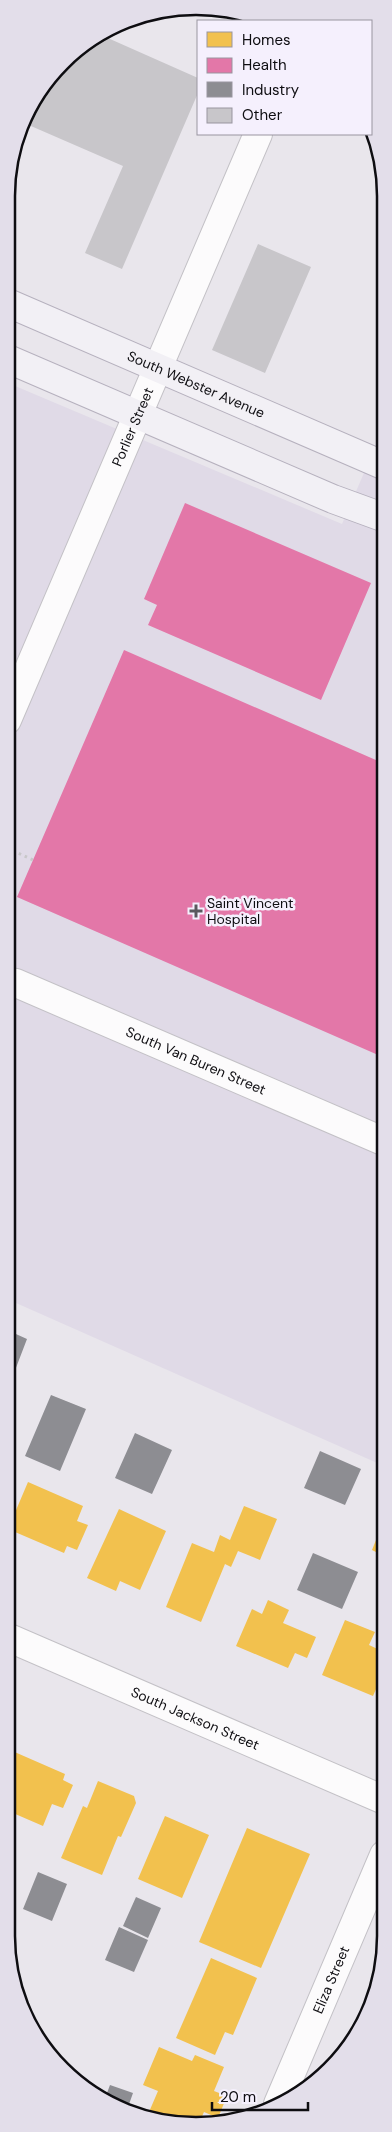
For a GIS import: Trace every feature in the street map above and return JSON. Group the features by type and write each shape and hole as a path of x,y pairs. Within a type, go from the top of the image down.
{"main road":[{"name":"South Webster Avenue","path":"15,305 377,463"},
{"path":"15,362 333,499 377,515"}],"street":[{"name":"Porlier Street","path":"15,701 156,368 258,135"},
{"name":"South Van Buren Street","path":"15,983 377,1139"},
{"name":"South Jackson Street","path":"15,1641 377,1797"},
{"name":"Eliza Street","path":"282,2095 377,1871"}],"path":[{"path":"15,852 33,860"}],"shaded area":[{"name":"Saint Vincent Hospital","path":"15,386 342,524 377,443 377,1463 15,1303"}],"building: Homes":[{"path":"28,1482 83,1506 77,1521 88,1525 77,1550 67,1546 64,1553 15,1532 15,1513"},
{"path":"244,1506 277,1519 260,1560 238,1551 231,1567 225,1564 201,1622 166,1607 192,1543 214,1552 220,1535 230,1540"},
{"path":"119,1509 166,1531 140,1590 120,1581 116,1591 87,1578"},
{"path":"377,1538 377,1552 372,1550"},
{"path":"268,1600 289,1610 283,1623 316,1637 307,1658 295,1653 288,1668 236,1646 252,1609 262,1614"},
{"path":"345,1620 375,1632 369,1645 377,1649 377,1687 373,1696 322,1675"},
{"path":"15,1752 65,1774 63,1780 73,1785 63,1808 52,1804 43,1826 15,1814"},
{"path":"98,1781 134,1796 136,1803 121,1837 118,1836 102,1875 61,1858 83,1806 87,1808"},
{"path":"165,1816 209,1835 182,1898 138,1879"},
{"path":"247,1828 310,1854 261,1968 199,1942"},
{"path":"211,1958 257,1978 233,2035 225,2032 215,2055 176,2038"},
{"path":"159,2047 192,2061 195,2055 224,2067 214,2091 227,2096 219,2115 214,2116 204,2112 202,2117 161,2114 149,2111 158,2091 143,2085"}],"building: Health":[{"path":"185,503 371,583 321,700 148,625 157,605 144,599"},
{"path":"124,650 377,761 377,1054 17,897"}],"building: Industry":[{"path":"15,1334 27,1339 15,1370"},
{"path":"51,1395 86,1409 60,1471 25,1456"},
{"path":"135,1433 172,1450 152,1494 115,1478"},
{"path":"320,1451 361,1469 345,1505 304,1488"},
{"path":"313,1553 358,1572 342,1609 297,1590"},
{"path":"38,1872 67,1884 52,1921 23,1909"},
{"path":"136,1897 161,1908 148,1938 123,1926"},
{"path":"119,1927 148,1940 134,1972 105,1960"},
{"path":"110,2085 133,2093 129,2104 107,2094"}],"building: Other":[{"path":"108,38 197,78 197,95 122,269 85,253 123,166 30,125 39,105 68,68 86,52"},
{"path":"258,244 311,267 265,373 212,350"}],"place":[{"name":"Saint Vincent Hospital","path":"196,911"}]}
